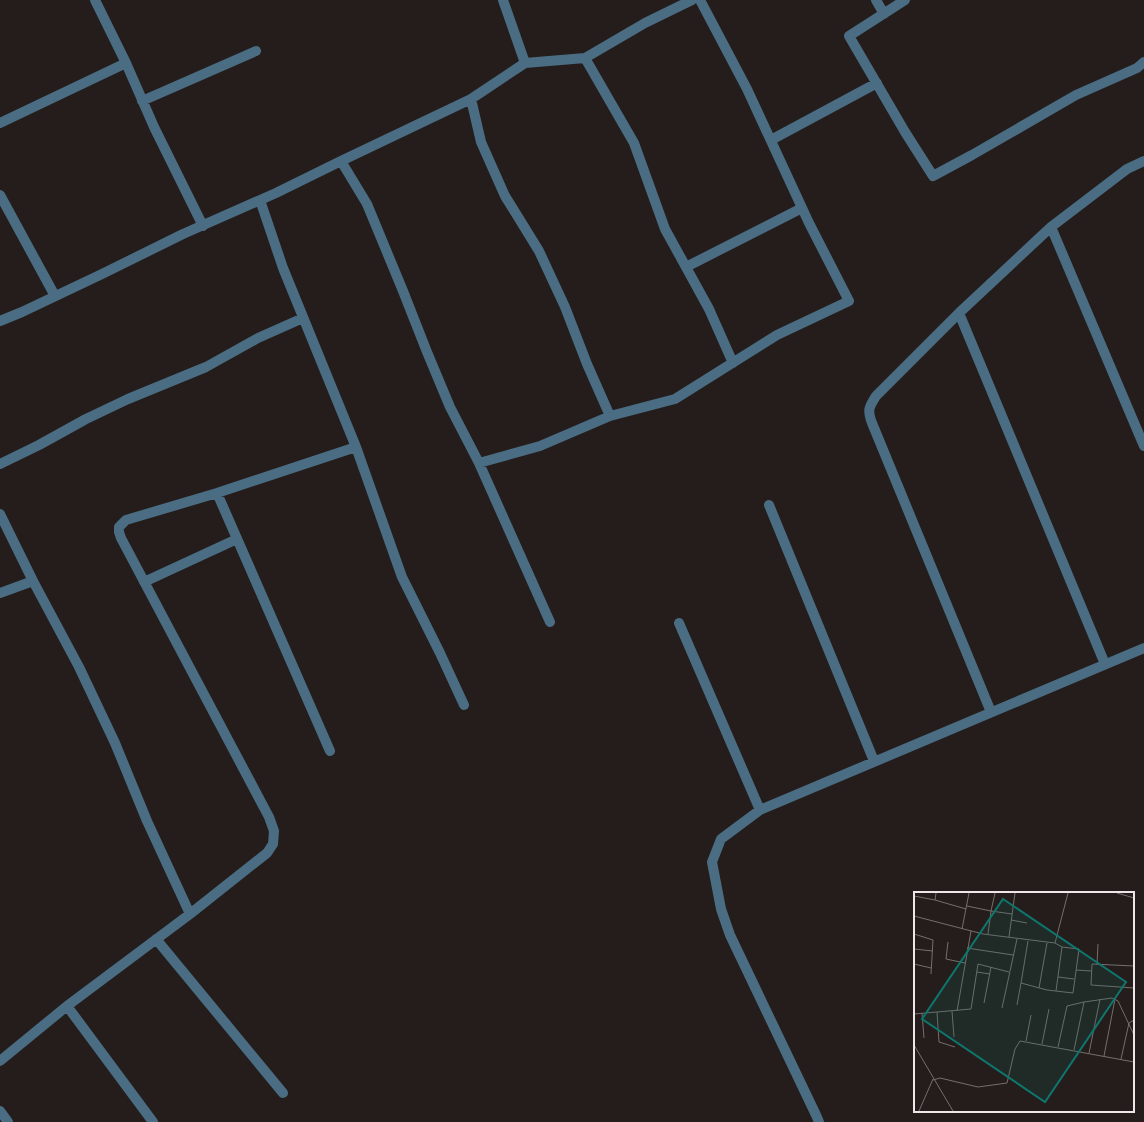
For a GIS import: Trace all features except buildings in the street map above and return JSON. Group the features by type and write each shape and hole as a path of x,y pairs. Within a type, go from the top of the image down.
{"street":[{"path":"95,0 202,226"},
{"path":"503,0 525,63"},
{"path":"0,321 56,296 183,234 276,194 471,99 525,63 585,58 645,23 692,0"},
{"path":"479,464 540,446 610,416 675,399 777,335 849,301 802,208 747,88 700,0"},
{"path":"876,0 884,14"},
{"path":"905,0 849,36 905,132 933,176 1076,95 1137,68 1144,62"},
{"path":"142,101 256,51"},
{"path":"585,58 634,143 665,229 710,309 733,363"},
{"path":"0,123 126,63"},
{"path":"771,140 877,83"},
{"path":"471,99 481,142 505,196 539,251 565,307 587,364 610,416"},
{"path":"341,161 367,204 450,407 479,464 550,622"},
{"path":"991,712 869,414 869,406 876,396 959,313 1050,227 1126,169 1144,161"},
{"path":"0,195 56,296"},
{"path":"260,200 303,318 356,447 402,577 464,705"},
{"path":"686,267 802,208"},
{"path":"1050,227 1144,446"},
{"path":"959,313 1105,664"},
{"path":"0,464 39,445 86,419 128,399 206,367 258,338 303,318"},
{"path":"0,1061 67,1006 190,914 267,852 273,844 274,831 269,817 121,538 119,527 126,520 217,493 356,447"},
{"path":"217,493 330,751"},
{"path":"769,505 874,761"},
{"path":"0,514 33,581 79,667 115,743 147,821 190,914"},
{"path":"144,582 237,539"},
{"path":"0,593 33,581"},
{"path":"679,624 760,810"},
{"path":"819,1122 730,935 721,909 712,862 721,839 760,810 1144,648"},
{"path":"156,939 284,1093"},
{"path":"67,1006 153,1122"},
{"path":"0,1111 8,1122"}]}
